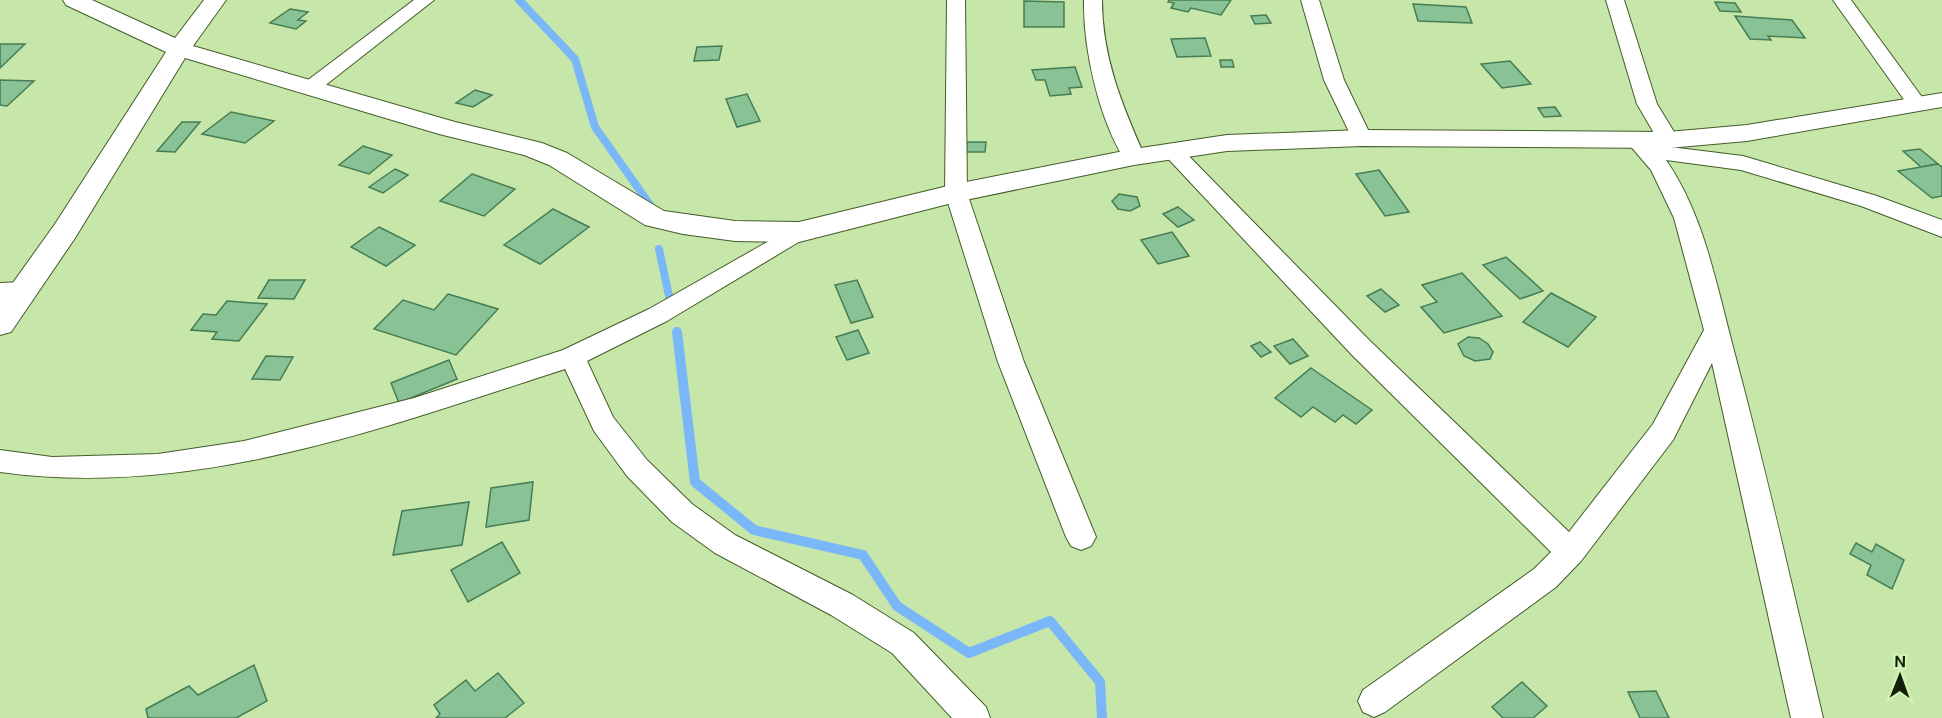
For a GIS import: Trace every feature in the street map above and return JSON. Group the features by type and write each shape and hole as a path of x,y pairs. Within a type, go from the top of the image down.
{"street":[{"path":"74,0 179,49 533,149 558,159 641,210 667,222 735,231 799,232 956,193 1171,150 1227,143 1362,138 1652,144 1759,131 1930,102"},
{"path":"0,324 12,291 215,0"},
{"path":"311,87 425,0"},
{"path":"956,0 956,193 1011,362 1081,537"},
{"path":"1093,0 1091,29 1097,67 1134,157"},
{"path":"1310,0 1334,81 1362,138"},
{"path":"1615,0 1647,104 1652,144 1679,203 1701,265 1808,718"},
{"path":"1842,0 1930,102"},
{"path":"1652,144 1743,163 1869,201 1942,229"},
{"path":"1171,150 1361,348 1571,552"},
{"path":"0,461 52,468 158,465 244,452 414,408 572,357 658,315 799,232"},
{"path":"1374,701 1545,578 1571,552 1663,432 1716,330"},
{"path":"572,357 603,423 637,468 682,513 725,544 842,605 903,643 974,718"}],"building":[{"path":"1169,0 1231,0 1221,15 1191,8 1188,12 1171,8 1174,3 1168,2"},
{"path":"1024,1 1064,2 1064,27 1024,27"},
{"path":"1715,2 1735,3 1741,12 1720,11"},
{"path":"1413,4 1466,7 1472,23 1418,21"},
{"path":"290,9 308,12 298,20 306,21 296,29 270,23"},
{"path":"1266,15 1271,23 1255,24 1251,16"},
{"path":"1735,16 1792,20 1805,38 1768,36 1771,40 1750,39"},
{"path":"1205,38 1211,56 1177,57 1171,39"},
{"path":"0,44 25,44 0,68"},
{"path":"722,46 719,60 694,61 697,47"},
{"path":"1220,60 1232,60 1234,67 1221,67"},
{"path":"1510,61 1531,84 1502,88 1481,64"},
{"path":"1075,67 1082,87 1069,88 1071,94 1050,96 1045,80 1036,80 1032,70"},
{"path":"0,80 34,81 7,106 0,105"},
{"path":"475,90 492,95 473,107 456,103"},
{"path":"747,94 760,121 737,127 726,99"},
{"path":"1555,107 1561,116 1544,117 1538,108"},
{"path":"231,112 274,121 245,143 202,134"},
{"path":"182,122 200,122 175,152 157,151"},
{"path":"967,142 986,142 985,152 966,152"},
{"path":"363,146 392,155 369,174 339,165"},
{"path":"1920,149 1938,164 1921,167 1903,151"},
{"path":"1938,164 1942,167 1942,196 1932,198 1898,171"},
{"path":"395,169 408,175 383,193 369,187"},
{"path":"1379,170 1409,212 1385,216 1356,174"},
{"path":"472,174 515,189 484,216 440,201"},
{"path":"1119,194 1137,197 1140,206 1130,211 1118,209 1112,201"},
{"path":"1178,207 1194,220 1178,227 1163,214"},
{"path":"553,209 589,227 540,264 504,245"},
{"path":"379,227 415,245 386,266 351,247"},
{"path":"1172,232 1189,256 1158,264 1141,240"},
{"path":"1506,257 1543,291 1520,299 1483,265"},
{"path":"1462,273 1502,316 1444,333 1421,307 1437,302 1422,285"},
{"path":"269,280 305,280 294,299 258,298"},
{"path":"857,280 873,317 851,323 835,285"},
{"path":"1381,289 1399,305 1385,312 1367,296"},
{"path":"1551,293 1596,317 1568,347 1523,322"},
{"path":"448,294 498,309 456,355 374,329 403,300 434,310"},
{"path":"227,301 267,304 239,341 212,339 217,332 191,330 203,314 216,315"},
{"path":"858,330 869,353 847,360 836,337"},
{"path":"1468,337 1479,338 1488,344 1493,352 1490,359 1475,361 1464,356 1458,344"},
{"path":"1293,339 1308,356 1290,364 1274,346"},
{"path":"1260,342 1271,352 1261,357 1251,346"},
{"path":"266,356 293,357 280,380 252,379"},
{"path":"449,360 457,379 399,403 391,383"},
{"path":"1311,368 1372,410 1356,424 1343,415 1335,422 1313,407 1301,417 1275,398"},
{"path":"533,482 529,520 486,527 491,488"},
{"path":"469,502 462,545 393,555 402,511"},
{"path":"502,542 520,573 468,602 451,570"},
{"path":"1856,543 1872,552 1876,544 1904,560 1892,589 1867,575 1871,565 1850,554"},
{"path":"254,665 267,701 236,718 148,718 146,709 189,686 198,695"},
{"path":"498,673 524,703 505,718 436,718 440,714 434,705 466,680 475,691"},
{"path":"1522,682 1547,706 1533,718 1503,718 1492,707"},
{"path":"1656,691 1669,718 1640,718 1628,692"}],"waterway":[{"path":"519,0 575,59 595,127 653,209"},
{"path":"659,249 669,296"},
{"path":"677,332 695,482 754,530 863,555 897,606 969,653 1050,621 1100,682 1102,718"}]}
